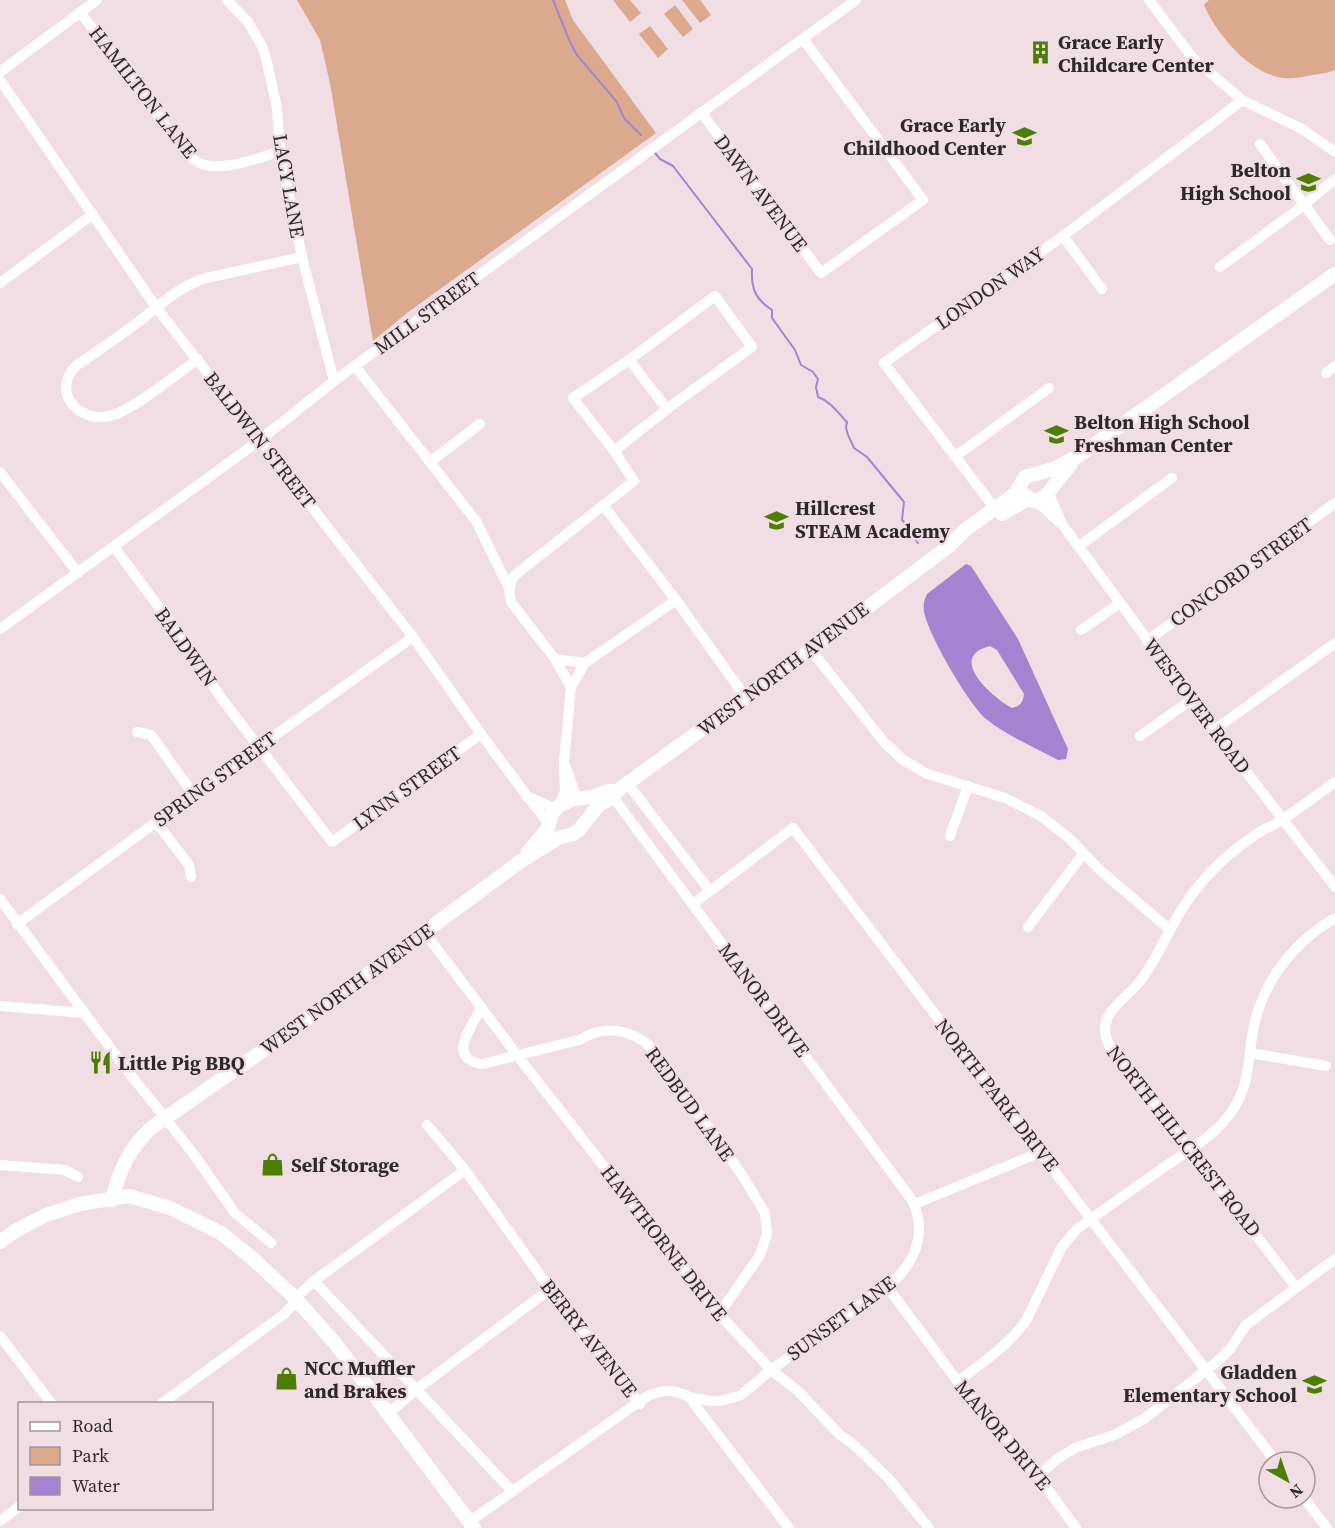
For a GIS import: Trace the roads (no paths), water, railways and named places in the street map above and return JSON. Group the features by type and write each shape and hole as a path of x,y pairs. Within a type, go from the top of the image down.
{"main road":[{"name":"WEST NORTH AVENUE","path":"112,1200 117,1178 133,1148 151,1128 274,1043 521,861 558,838 579,830 598,806 811,650 949,546 965,530 996,510 1014,495 1029,475 1056,468 1078,456 1335,274"},
{"name":"WEST NORTH AVENUE","path":"949,546 971,536 1000,515 1030,500 1044,498 1078,456"},
{"path":"1038,474 1046,478 1048,492"},
{"path":"1021,485 1022,493 1030,500"},
{"name":"WEST NORTH AVENUE","path":"521,861 548,826 557,808 608,791 619,791"},
{"path":"579,799 588,805 591,814"},
{"path":"548,826 553,836 558,838"},
{"path":"0,1242 15,1231 46,1215 80,1204 129,1196 170,1208 207,1225 242,1249 296,1300 335,1343 471,1525"}],"street":[{"path":"0,72 97,0"},
{"name":"LACY LANE","path":"227,0 248,22 262,46 277,108 280,151 302,257 334,381"},
{"name":"MILL STREET","path":"0,629 260,440 334,381 856,0"},
{"path":"1149,0 1192,57 1242,99 1302,129 1335,152"},
{"name":"HAMILTON LANE","path":"80,12 181,146 196,162 221,166 280,151"},
{"name":"DAWN AVENUE","path":"701,112 821,273 923,200 803,39"},
{"name":"BALDWIN STREET","path":"0,80 156,307 413,637 548,826"},
{"name":"LONDON WAY","path":"996,510 884,363 1063,236 1242,99"},
{"path":"1260,144 1330,240"},
{"path":"1220,267 1304,205 1335,179"},
{"path":"0,283 93,214"},
{"path":"1063,236 1102,289"},
{"path":"198,359 115,415 89,417 69,398 65,386 71,370 175,291 202,279 302,257"},
{"path":"509,588 515,575 634,481 573,398 630,360 715,296 752,347 614,451"},
{"path":"630,360 667,409"},
{"path":"355,366 476,521 509,588 511,602 555,659 571,687"},
{"path":"956,456 1049,388"},
{"path":"430,462 480,424"},
{"path":"0,472 78,573"},
{"path":"1078,546 1172,478"},
{"name":"WESTOVER ROAD","path":"1048,492 1062,524"},
{"name":"WESTOVER ROAD","path":"1030,500 1043,507 1062,524 1147,641 1335,887"},
{"name":"CONCORD STREET","path":"1147,641 1335,503"},
{"path":"603,505 676,600 746,698"},
{"name":"BALDWIN","path":"114,547 222,699 332,842"},
{"path":"557,808 565,791 564,762 571,687 585,663 676,600"},
{"path":"1081,630 1120,603"},
{"name":"SPRING STREET","path":"17,924 413,637"},
{"path":"1214,730 1335,643"},
{"path":"811,650 884,742 902,759 925,773 1005,798 1032,811 1054,826 1169,929 1184,904 1213,870 1244,843 1283,820 1335,782"},
{"path":"555,659 585,663"},
{"path":"1140,736 1191,699"},
{"path":"137,732 151,735 194,795"},
{"name":"LYNN STREET","path":"332,842 481,734"},
{"path":"564,762 579,799"},
{"path":"950,836 968,786"},
{"path":"619,791 710,891"},
{"name":"MANOR DRIVE","path":"619,791 693,904 915,1204"},
{"name":"BALDWIN STREET","path":"527,796 557,808"},
{"path":"156,822 189,865 191,877"},
{"name":"NORTH PARK DRIVE","path":"693,904 793,828 1267,1450"},
{"path":"1028,927 1083,854"},
{"path":"0,900 235,1213 271,1243"},
{"path":"958,1382 1008,1342 1020,1329 1061,1248 1077,1229 1214,1132 1234,1108 1246,1079 1256,1017 1268,986 1298,945 1335,918"},
{"name":"NORTH HILLCREST ROAD","path":"1169,929 1152,963 1139,982 1107,1017 1104,1032 1110,1047 1296,1287"},
{"name":"HAWTHORNE DRIVE","path":"425,933 719,1314 771,1370 798,1391 840,1435 870,1459 906,1497 929,1528"},
{"path":"0,1006 84,1012"},
{"name":"REDBUD LANE","path":"481,1008 462,1046 464,1057 471,1062 482,1064 579,1040 606,1030 627,1032 652,1048 742,1175 765,1213 767,1234 760,1255 719,1314"},
{"path":"1250,1053 1326,1066"},
{"name":"BERRY AVENUE","path":"427,1125 465,1170 550,1289 640,1404 654,1393 663,1390 680,1392 689,1397"},
{"path":"915,1204 1041,1152"},
{"path":"0,1165 64,1170 78,1177"},
{"path":"164,1402 283,1315 314,1281 465,1170"},
{"name":"SUNSET LANE","path":"689,1397 710,1401 732,1399 750,1389 771,1370 904,1270 916,1251 920,1231 915,1204"},
{"path":"1038,1476 1064,1454 1129,1428 1144,1419 1230,1349 1246,1325 1335,1259"},
{"path":"314,1281 512,1491"},
{"name":"MANOR DRIVE","path":"886,1285 958,1382 1038,1476 1076,1528"},
{"path":"389,1413 417,1389 550,1289"},
{"path":"0,1336 50,1402"},
{"path":"689,1397 789,1528"},
{"path":"471,1525 512,1491 640,1404"},
{"path":"0,1521 18,1508"},
{"path":"1313,1510 1327,1528"}],"water":[{"path":"966,564 971,566 1018,639 1068,749 1066,759 1058,760 1021,741 994,725 978,711 933,637 924,612 927,594","holes":["990,646 997,650 1024,694 1021,704 1012,708 994,695 977,677 972,668 972,659 977,651"]}],"waterway":[{"path":"553,0 577,55 617,102 624,118 641,135"},
{"path":"655,153 660,159 673,166 752,269 755,293 772,310 772,318 795,350 801,365 813,372 818,379 816,387 818,397 830,404 847,422 846,428 854,448 867,457 904,502 902,520 918,543"}],"place":[{"name":"Grace Early Childcare Center","path":"1040,53"},
{"name":"Grace Early Childhood Center","path":"1024,137"},
{"name":"Belton High School","path":"1309,182"},
{"name":"Belton High School Freshman Center","path":"1056,434"},
{"name":"Hillcrest STEAM Academy","path":"777,520"},
{"name":"Little Pig BBQ","path":"100,1063"},
{"name":"Self Storage","path":"273,1165"},
{"name":"NCC Muffler and Brakes","path":"286,1379"},
{"name":"Gladden Elementary School","path":"1315,1384"}]}
